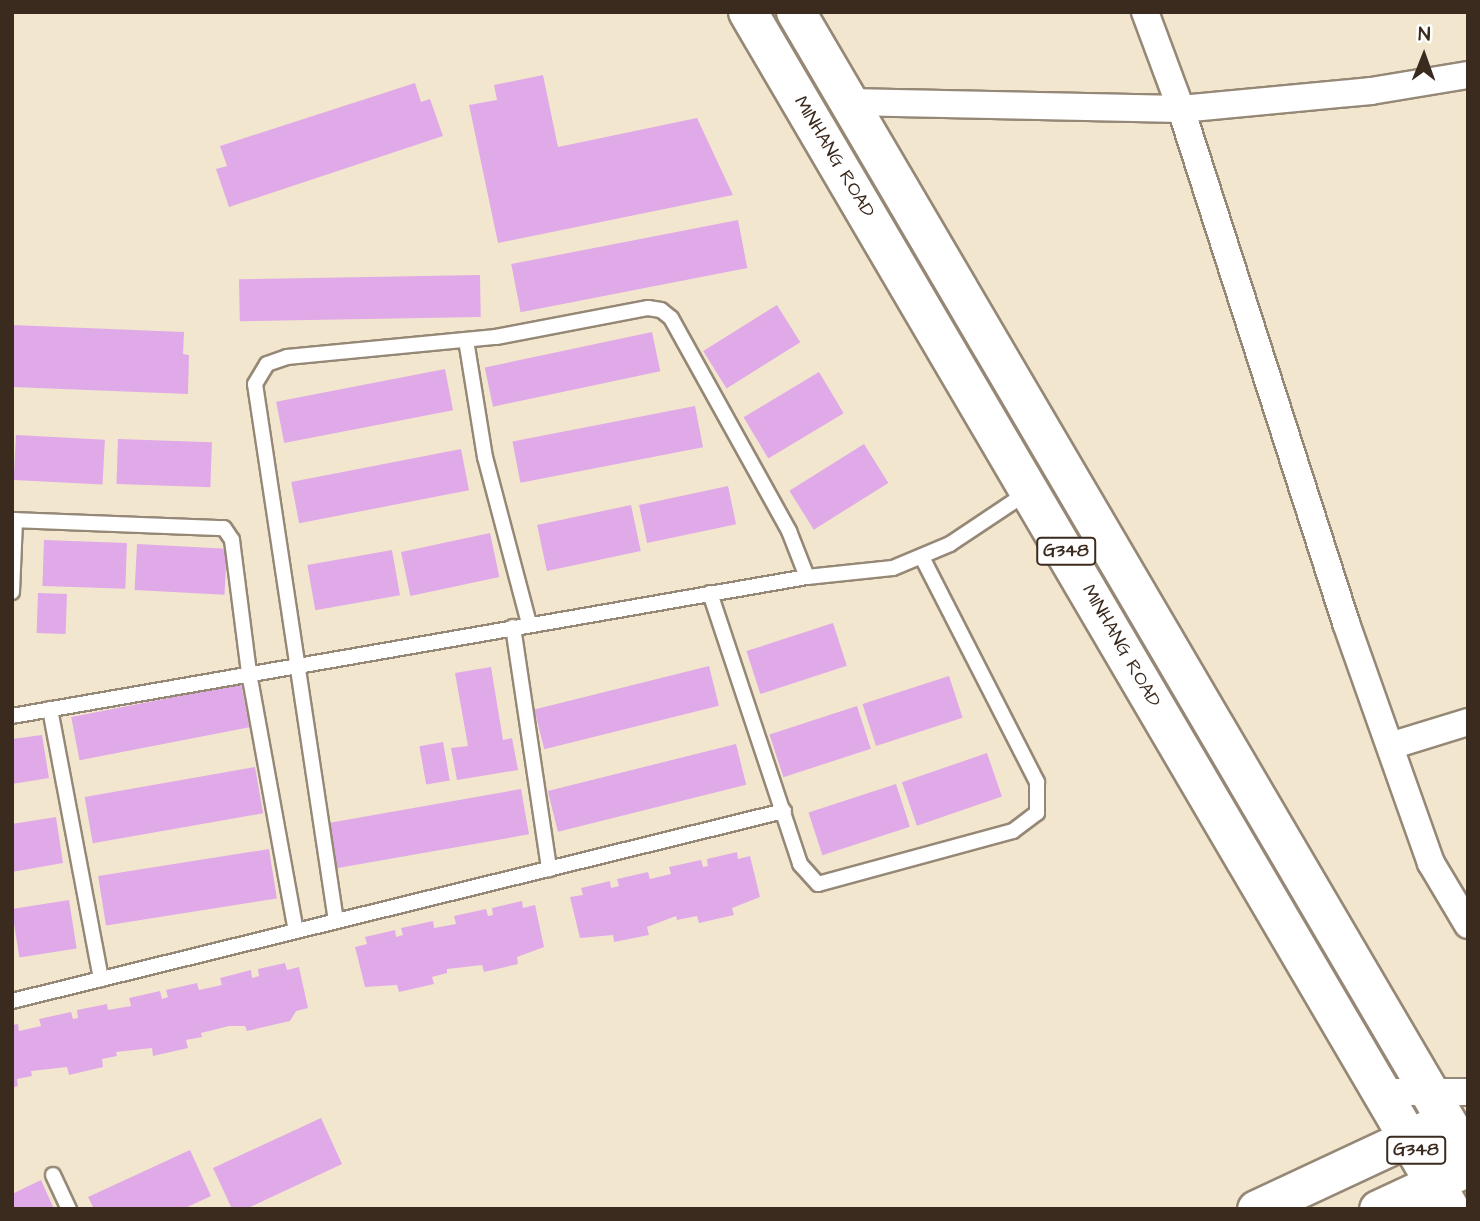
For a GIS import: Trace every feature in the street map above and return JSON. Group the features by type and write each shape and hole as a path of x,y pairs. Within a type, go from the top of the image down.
{"highway":[{"name":"MINHANG ROAD","path":"748,12 1408,1138 1451,1186"},
{"name":"MINHANG ROAD","path":"796,12 1447,1102 1468,1158"}],"main road":[{"path":"1256,1209 1408,1138 1447,1102"},
{"path":"1378,1209 1451,1186"}],"street":[{"path":"1145,12 1181,109 1431,863 1468,925"},
{"path":"849,102 1181,109 1371,91 1468,75"},
{"path":"1390,746 1468,722"},
{"path":"1381,1092 1447,1102"}],"lane":[{"path":"336,921 295,665 255,384 267,364 287,357 466,340 648,308 661,310 671,318 789,531 807,577"},
{"path":"466,340 485,457 529,624"},
{"path":"12,716 710,593 807,577 893,568 922,557 979,528 1030,491"},
{"path":"12,592 14,520 224,528 232,540 249,673 296,931"},
{"path":"710,593 800,864 818,884 1013,831 1037,813 1037,782 922,557"},
{"path":"513,627 549,869"},
{"path":"50,709 101,979"},
{"path":"12,1001 784,811"},
{"path":"53,1175 69,1209"}],"building":[{"path":"543,75 558,147 697,118 733,195 498,243 469,105 497,100 494,85"},
{"path":"415,83 421,102 430,99 443,136 229,207 216,169 227,166 220,146"},
{"path":"738,220 747,268 521,312 511,264"},
{"path":"480,275 481,317 240,321 239,279"},
{"path":"777,305 800,342 727,388 703,351"},
{"path":"12,325 184,332 183,354 189,355 188,394 12,387"},
{"path":"652,332 660,371 493,407 485,368"},
{"path":"445,369 453,410 284,443 276,402"},
{"path":"819,372 844,413 768,458 744,417"},
{"path":"695,406 703,447 520,483 512,441"},
{"path":"16,435 105,440 103,485 14,480"},
{"path":"118,439 212,442 210,487 116,484"},
{"path":"864,444 888,483 814,530 789,491"},
{"path":"461,449 469,490 299,523 291,482"},
{"path":"728,486 736,524 647,543 639,505"},
{"path":"631,505 641,551 547,571 537,525"},
{"path":"490,533 499,577 410,596 401,552"},
{"path":"44,540 127,543 125,589 42,586"},
{"path":"137,544 227,549 224,595 135,590"},
{"path":"392,550 400,595 315,610 307,565"},
{"path":"38,593 67,594 66,634 37,633"},
{"path":"833,623 847,666 760,694 746,651"},
{"path":"709,666 719,706 544,749 534,710"},
{"path":"491,667 503,740 512,738 518,770 457,780 451,748 468,746 455,673"},
{"path":"949,676 963,718 876,746 862,704"},
{"path":"241,684 249,727 80,760 71,717"},
{"path":"857,706 871,749 783,777 770,734"},
{"path":"42,735 49,778 12,784 12,739"},
{"path":"443,742 450,780 426,785 419,746"},
{"path":"736,744 746,785 558,832 548,791"},
{"path":"987,753 1002,796 917,826 902,782"},
{"path":"255,767 263,813 93,843 85,797"},
{"path":"896,784 910,827 822,855 809,812"},
{"path":"521,789 529,834 335,869 327,823"},
{"path":"56,817 63,863 12,872 12,824"},
{"path":"269,849 277,898 106,925 98,876"},
{"path":"737,852 738,859 750,856 760,897 732,908 734,915 699,923 697,916 677,920 676,916 647,927 649,935 614,942 613,935 580,938 570,897 583,895 581,888 610,881 611,888 619,886 617,879 648,872 650,879 671,874 669,867 701,860 703,867 708,866 707,859"},
{"path":"69,900 77,948 19,957 12,909"},
{"path":"522,901 523,908 535,905 544,947 517,957 518,964 484,972 482,965 447,969 447,973 432,977 434,984 399,992 397,985 365,987 355,947 367,944 365,937 395,930 396,937 403,935 401,928 433,921 434,928 456,924 454,916 486,909 488,916 493,915 492,908"},
{"path":"285,963 287,970 299,967 308,1008 296,1011 290,1021 247,1031 245,1026 229,1026 201,1033 202,1037 186,1040 188,1048 153,1056 152,1048 116,1052 117,1056 102,1059 103,1067 69,1075 67,1067 31,1071 32,1076 17,1079 18,1086 12,1088 12,1025 18,1024 19,1031 41,1026 39,1019 71,1012 73,1019 78,1018 77,1010 107,1004 108,1010 131,1006 129,998 160,991 162,999 168,997 166,990 197,983 199,990 222,985 220,978 251,970 252,978 259,976 258,969"},
{"path":"321,1118 342,1164 246,1209 232,1209 213,1168"},
{"path":"190,1150 211,1196 183,1209 94,1209 88,1197"},
{"path":"41,1180 54,1209 12,1209 12,1194"}]}
